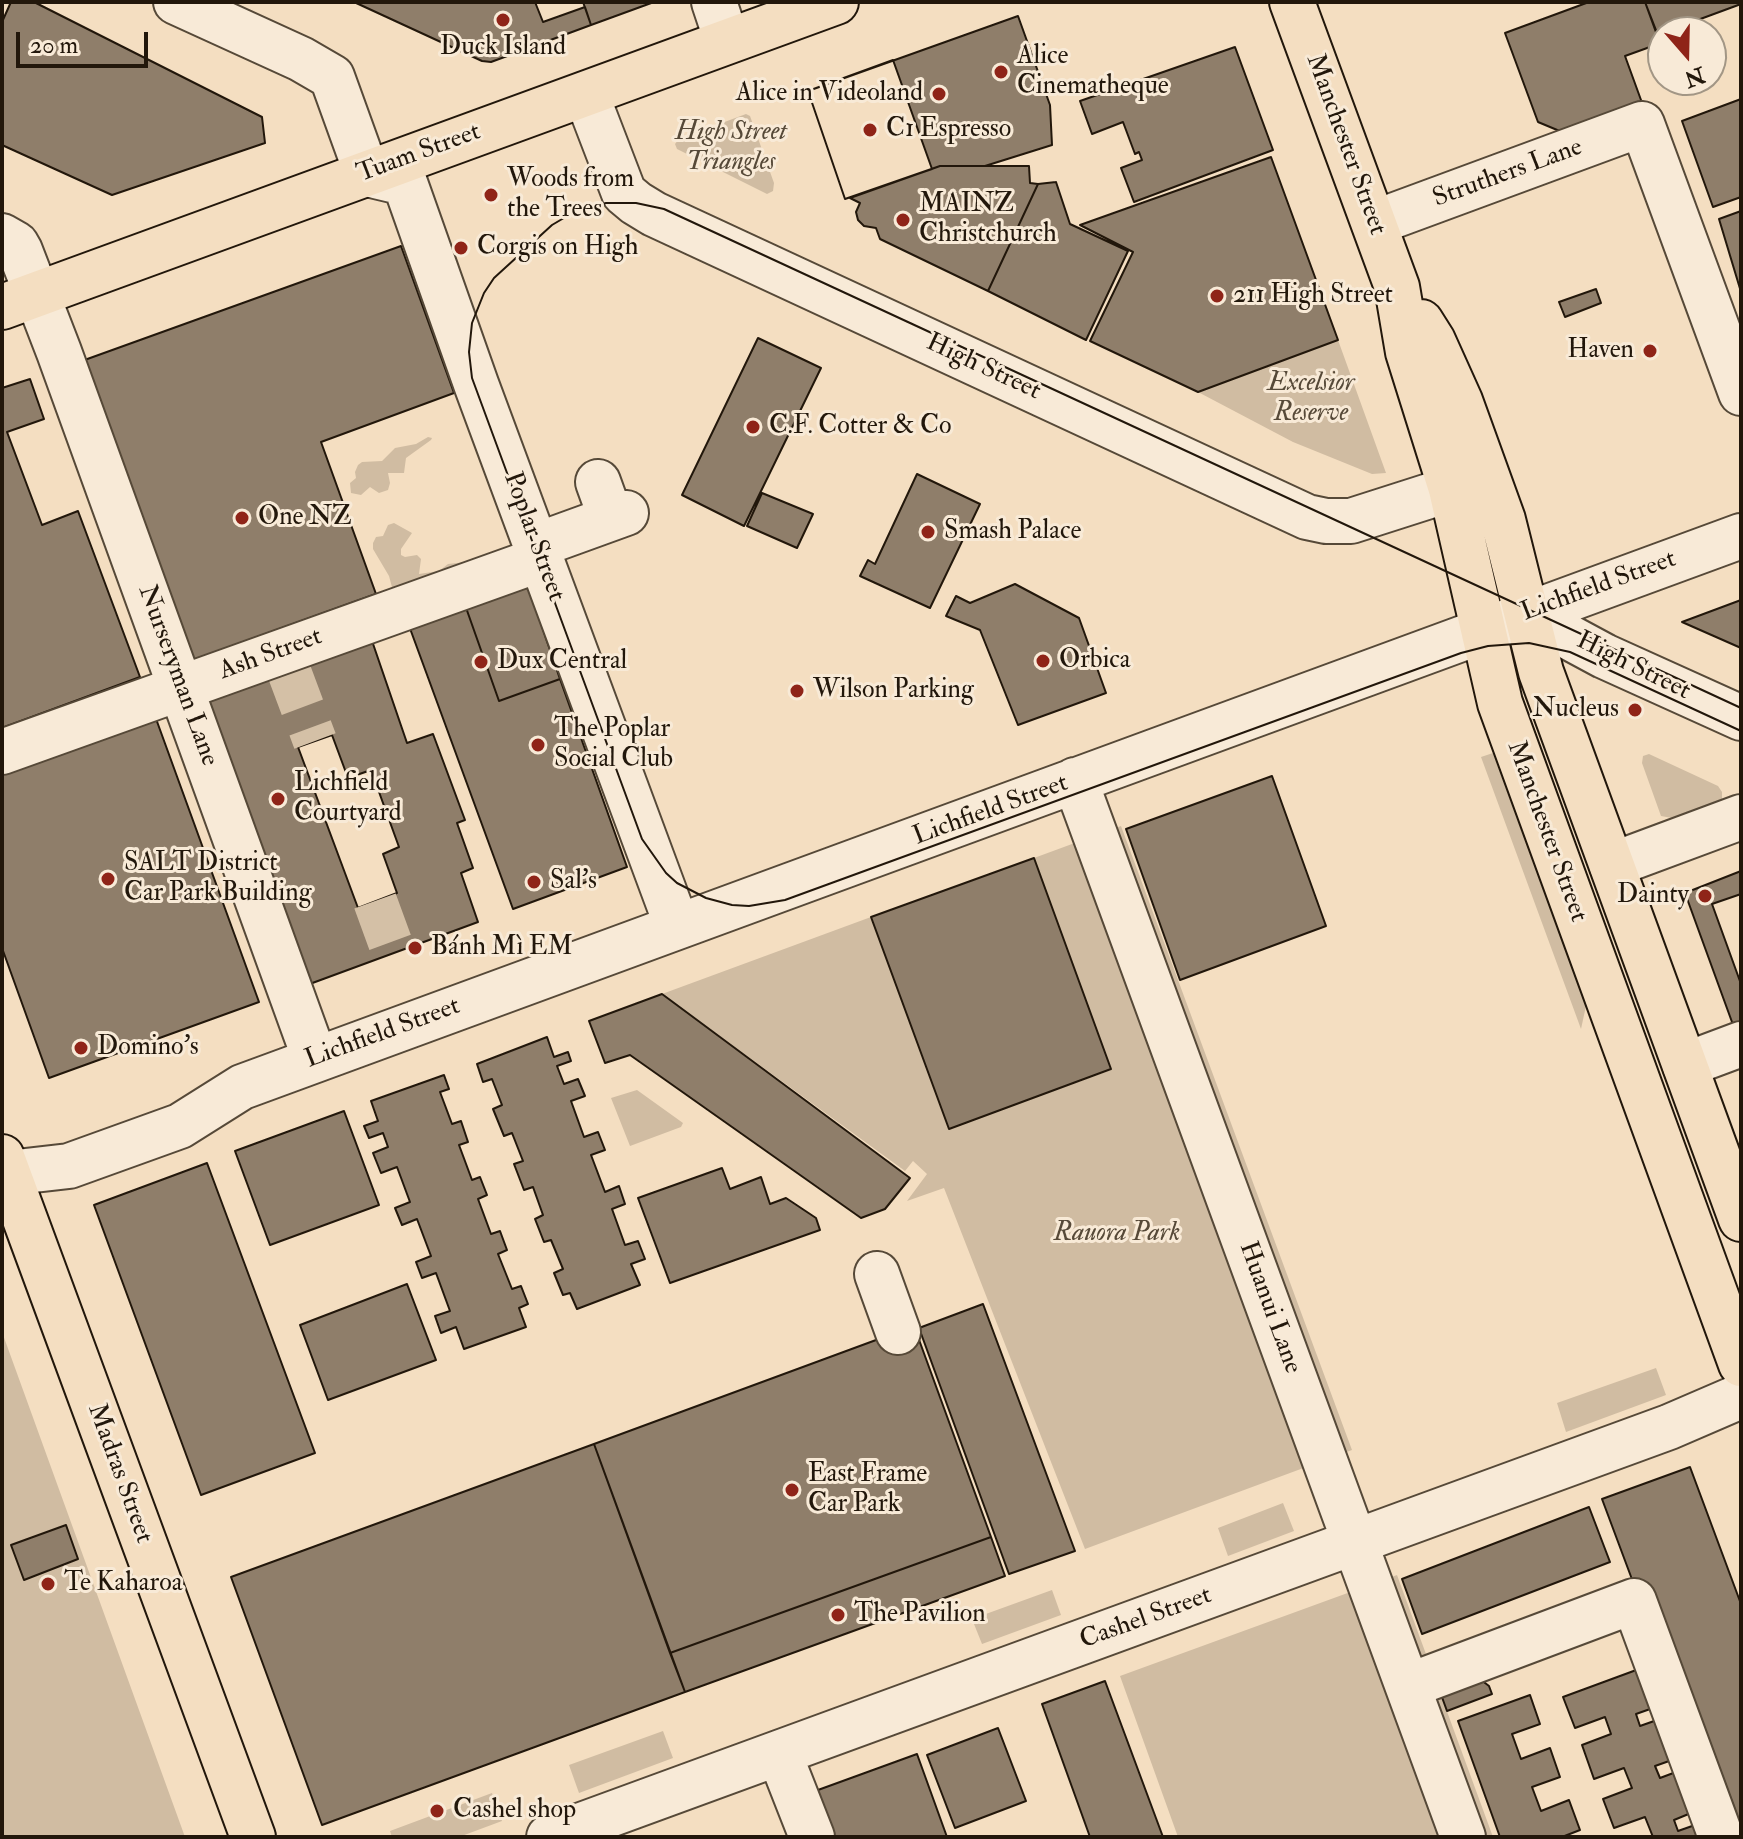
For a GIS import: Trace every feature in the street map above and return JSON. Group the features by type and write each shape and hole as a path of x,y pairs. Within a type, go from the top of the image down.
{"main road":[{"name":"Tuam Street","path":"19,301 586,94 721,22 836,2"},
{"name":"Manchester Street","path":"1292,2 1397,287 1408,352 1451,489 1500,703 1741,1364"},
{"name":"Manchester Street","path":"1397,287 1433,341 1460,401 1503,520 1541,672 1741,1219"},
{"name":"Madras Street","path":"5,1165 253,1837"}],"street":[{"path":"195,6 332,77 367,174"},
{"name":"High Street","path":"586,94 624,193 654,214 1307,517 1351,521 1451,489"},
{"name":"Struthers Lane","path":"1374,223 1642,124 1741,393"},
{"name":"Poplar Street","path":"367,174 405,183 677,926"},
{"name":"Nurseryman Lane","path":"2,236 16,244 20,251 19,301 181,688 315,1059"},
{"name":"Ash Street","path":"2,752 181,688 284,658 538,552 612,504"},
{"name":"Lichfield Street","path":"5,1165 69,1166 180,1126 242,1087 315,1059 1741,536"},
{"name":"High Street","path":"1526,614 1604,656 1741,718"},
{"name":"Huanui Lane","path":"1075,780 1463,1837"},
{"path":"1612,865 1741,817"},
{"path":"1685,1065 1741,1044"},
{"path":"877,1274 898,1332"},
{"name":"Cashel Street","path":"549,1837 1669,1427 1741,1396"},
{"path":"1408,1686 1634,1601 1721,1837"},
{"path":"779,1753 812,1837"}],"green space":[{"name":"High Street Triangles","path":"746,114 750,116 774,183 773,191 767,194 677,149 675,144 679,139"},
{"name":"Excelsior Reserve","path":"1338,340 1386,473 1372,474 1293,442 1198,392"},
{"path":"428,437 431,440 406,458 404,473 388,473 388,490 379,493 370,487 361,495 351,493 350,483 356,478 355,472 362,462 382,461 395,448 416,444"},
{"path":"394,523 412,533 401,549 401,555 417,555 421,559 419,574 439,571 448,564 466,562 467,565 393,591 373,543 376,537 383,536 388,525"},
{"path":"1493,753 1586,1006 1581,1029 1481,757"},
{"path":"1649,754 1718,786 1722,800 1672,818 1661,816 1642,763 1643,756"},
{"name":"Rauora Park","path":"1121,826 1352,1450 1085,1549 944,1188 907,1201 927,1174 913,1161 905,1171 662,994 871,917 949,1128 1111,1070 1034,858"},
{"path":"637,1090 683,1123 681,1127 630,1146 611,1098"},
{"name":"Te Kaharoa","path":"2,1332 185,1837 2,1837"},
{"path":"1656,1368 1666,1395 1566,1432 1557,1403"},
{"path":"1283,1503 1294,1531 1228,1556 1218,1528"},
{"path":"1397,1575 1493,1837 1178,1837 1120,1676"},
{"path":"1052,1590 1061,1615 982,1644 972,1619"},
{"path":"663,1731 673,1758 579,1793 569,1765"},
{"path":"492,1793 502,1821 459,1837 392,1837 390,1831"}],"building":[{"path":"11,2 34,2 262,117 265,143 112,195 2,145 2,22"},
{"path":"354,2 535,2 543,22 585,7 591,25 491,62 482,61"},
{"path":"583,2 654,2 591,25"},
{"path":"1589,2 1645,2 1650,16 1647,16 1647,48 1625,56 1645,111 1574,137 1538,122 1505,33"},
{"path":"1645,2 1741,2 1708,16 1650,16"},
{"path":"1018,16 1050,105 1052,145 985,166 940,166 845,199 808,91"},
{"path":"1235,47 1273,150 1134,202 1121,168 1142,160 1139,152 1135,154 1123,122 1092,134 1080,101"},
{"name":"C1 Espresso","path":"893,60 932,169 845,199 808,91"},
{"path":"1741,99 1741,197 1713,207 1682,121"},
{"name":"211 High Street","path":"1271,157 1338,340 1198,392 1090,341 1133,252 1080,225"},
{"path":"940,166 1029,166 1030,183 1038,184 988,291 880,239 876,228 864,226 858,220 856,212 860,203 850,198"},
{"path":"1056,182 1070,224 1128,251 1086,340 988,291 1038,184"},
{"path":"1741,211 1741,292 1719,219"},
{"name":"One NZ","path":"401,246 454,393 321,442 376,594 188,662 79,362"},
{"path":"1596,289 1601,303 1565,317 1559,302"},
{"name":"C.F. Cotter & Co","path":"758,338 821,368 744,526 682,495"},
{"path":"30,379 44,419 7,432 42,525 78,511 140,677 2,728 2,388"},
{"name":"Smash Palace","path":"917,474 980,504 930,608 860,576 868,560 875,564"},
{"path":"762,493 813,514 797,548 747,526"},
{"path":"526,580 560,679 499,701 464,602"},
{"name":"Orbica","path":"1015,584 1079,618 1106,693 1018,725 980,630 946,616 956,596 970,603"},
{"path":"1741,600 1741,648 1682,622"},
{"path":"464,602 499,701 560,679 627,867 513,909 408,623"},
{"name":"Lichfield Courtyard","path":"370,635 407,743 433,734 465,820 457,823 473,868 461,873 478,922 307,985 201,698","holes":["332,735 348,778 371,770 399,847 383,854 397,893 358,908 298,747"]},
{"name":"SALT District Car Park Building","path":"155,716 259,1002 49,1078 2,948 2,773"},
{"path":"1272,776 1326,926 1180,980 1126,829"},
{"path":"1034,858 1111,1069 949,1129 871,917"},
{"path":"1741,871 1741,1031 1736,1033 1685,893"},
{"path":"1741,894 1741,984 1712,904"},
{"path":"662,994 910,1178 885,1209 861,1218 630,1055 605,1063 589,1021"},
{"path":"547,1037 554,1057 568,1052 571,1061 557,1066 564,1084 578,1079 585,1096 571,1101 584,1137 598,1132 605,1150 591,1155 605,1192 619,1186 625,1204 612,1209 625,1245 638,1241 645,1259 631,1264 640,1285 577,1309 570,1293 563,1295 554,1273 563,1269 551,1240 544,1242 535,1219 543,1215 533,1187 524,1190 514,1164 523,1161 512,1133 504,1136 493,1109 502,1105 492,1079 483,1082 477,1064"},
{"path":"444,1075 449,1089 440,1092 452,1124 461,1121 468,1142 459,1145 472,1180 480,1177 487,1195 478,1199 491,1234 500,1231 507,1250 498,1254 512,1289 521,1286 528,1304 519,1308 526,1327 464,1349 456,1327 441,1333 435,1316 450,1311 436,1273 422,1278 416,1262 431,1256 417,1219 402,1225 395,1208 410,1202 397,1167 381,1173 373,1153 388,1147 383,1133 369,1138 364,1126 378,1121 371,1101"},
{"path":"344,1111 379,1205 270,1245 235,1151"},
{"path":"207,1163 315,1453 201,1495 94,1205"},
{"path":"722,1168 730,1189 761,1177 770,1204 786,1198 816,1218 820,1230 670,1283 638,1198"},
{"path":"407,1284 436,1360 328,1400 300,1325"},
{"path":"983,1304 1075,1551 1009,1574 919,1328"},
{"name":"East Frame Car Park","path":"914,1326 991,1537 670,1653 594,1444"},
{"path":"594,1444 685,1692 322,1825 231,1577"},
{"path":"1690,1467 1741,1604 1741,1826 1676,1651 1661,1657 1602,1499"},
{"path":"1589,1507 1610,1562 1422,1634 1402,1579"},
{"path":"66,1525 78,1559 24,1580 11,1545"},
{"name":"The Pavilion","path":"991,1537 1005,1576 685,1692 670,1653"},
{"path":"1639,1669 1653,1708 1636,1714 1640,1726 1657,1720 1672,1760 1655,1766 1660,1778 1676,1772 1691,1813 1674,1820 1678,1831 1695,1825 1700,1837 1653,1837 1645,1817 1614,1828 1603,1799 1632,1788 1624,1768 1594,1779 1582,1745 1611,1734 1605,1717 1575,1728 1563,1697"},
{"path":"1476,1676 1489,1686 1492,1694 1447,1711 1439,1689"},
{"path":"1105,1681 1163,1837 1090,1837 1042,1704"},
{"path":"1530,1695 1540,1724 1512,1734 1521,1759 1550,1748 1560,1777 1532,1787 1541,1811 1569,1800 1580,1830 1562,1837 1500,1837 1458,1721"},
{"path":"998,1728 1026,1801 955,1828 927,1755"},
{"path":"917,1754 947,1837 823,1837 807,1794"}],"tunnel":[{"path":"287,666 315,741"},
{"path":"375,901 394,953"}],"tram line":[{"path":"1741,708 664,209 636,203 606,203 574,212 552,225 494,278 472,323 469,352 472,378 642,839 666,873 677,883 706,898 749,906 785,900 1461,653 1488,646 1529,643 1570,652 1741,731"}],"place":[{"name":"Duck Island","path":"503,20"},
{"name":"Alice Cinematheque","path":"1001,72"},
{"name":"Alice in Videoland","path":"939,94"},
{"name":"C1 Espresso","path":"870,130"},
{"name":"Woods from the Trees","path":"491,195"},
{"name":"MAINZ Christchurch","path":"903,220"},
{"name":"Corgis on High","path":"461,248"},
{"name":"211 High Street","path":"1217,296"},
{"name":"Haven","path":"1650,351"},
{"name":"C.F. Cotter & Co","path":"753,427"},
{"name":"One NZ","path":"242,518"},
{"name":"Smash Palace","path":"928,532"},
{"name":"Orbica","path":"1043,661"},
{"name":"Dux Central","path":"481,662"},
{"name":"Wilson Parking","path":"797,691"},
{"name":"Nucleus","path":"1635,710"},
{"name":"The Poplar Social Club","path":"538,745"},
{"name":"Lichfield Courtyard","path":"278,799"},
{"name":"SALT District Car Park Building","path":"108,879"},
{"name":"Sal's","path":"534,882"},
{"name":"Dainty","path":"1705,896"},
{"name":"Bánh Mì EM","path":"415,948"},
{"name":"Domino's","path":"81,1048"},
{"name":"East Frame Car Park","path":"792,1490"},
{"name":"Te Kaharoa","path":"48,1584"},
{"name":"The Pavilion","path":"838,1615"},
{"name":"Cashel shop","path":"437,1811"}]}
